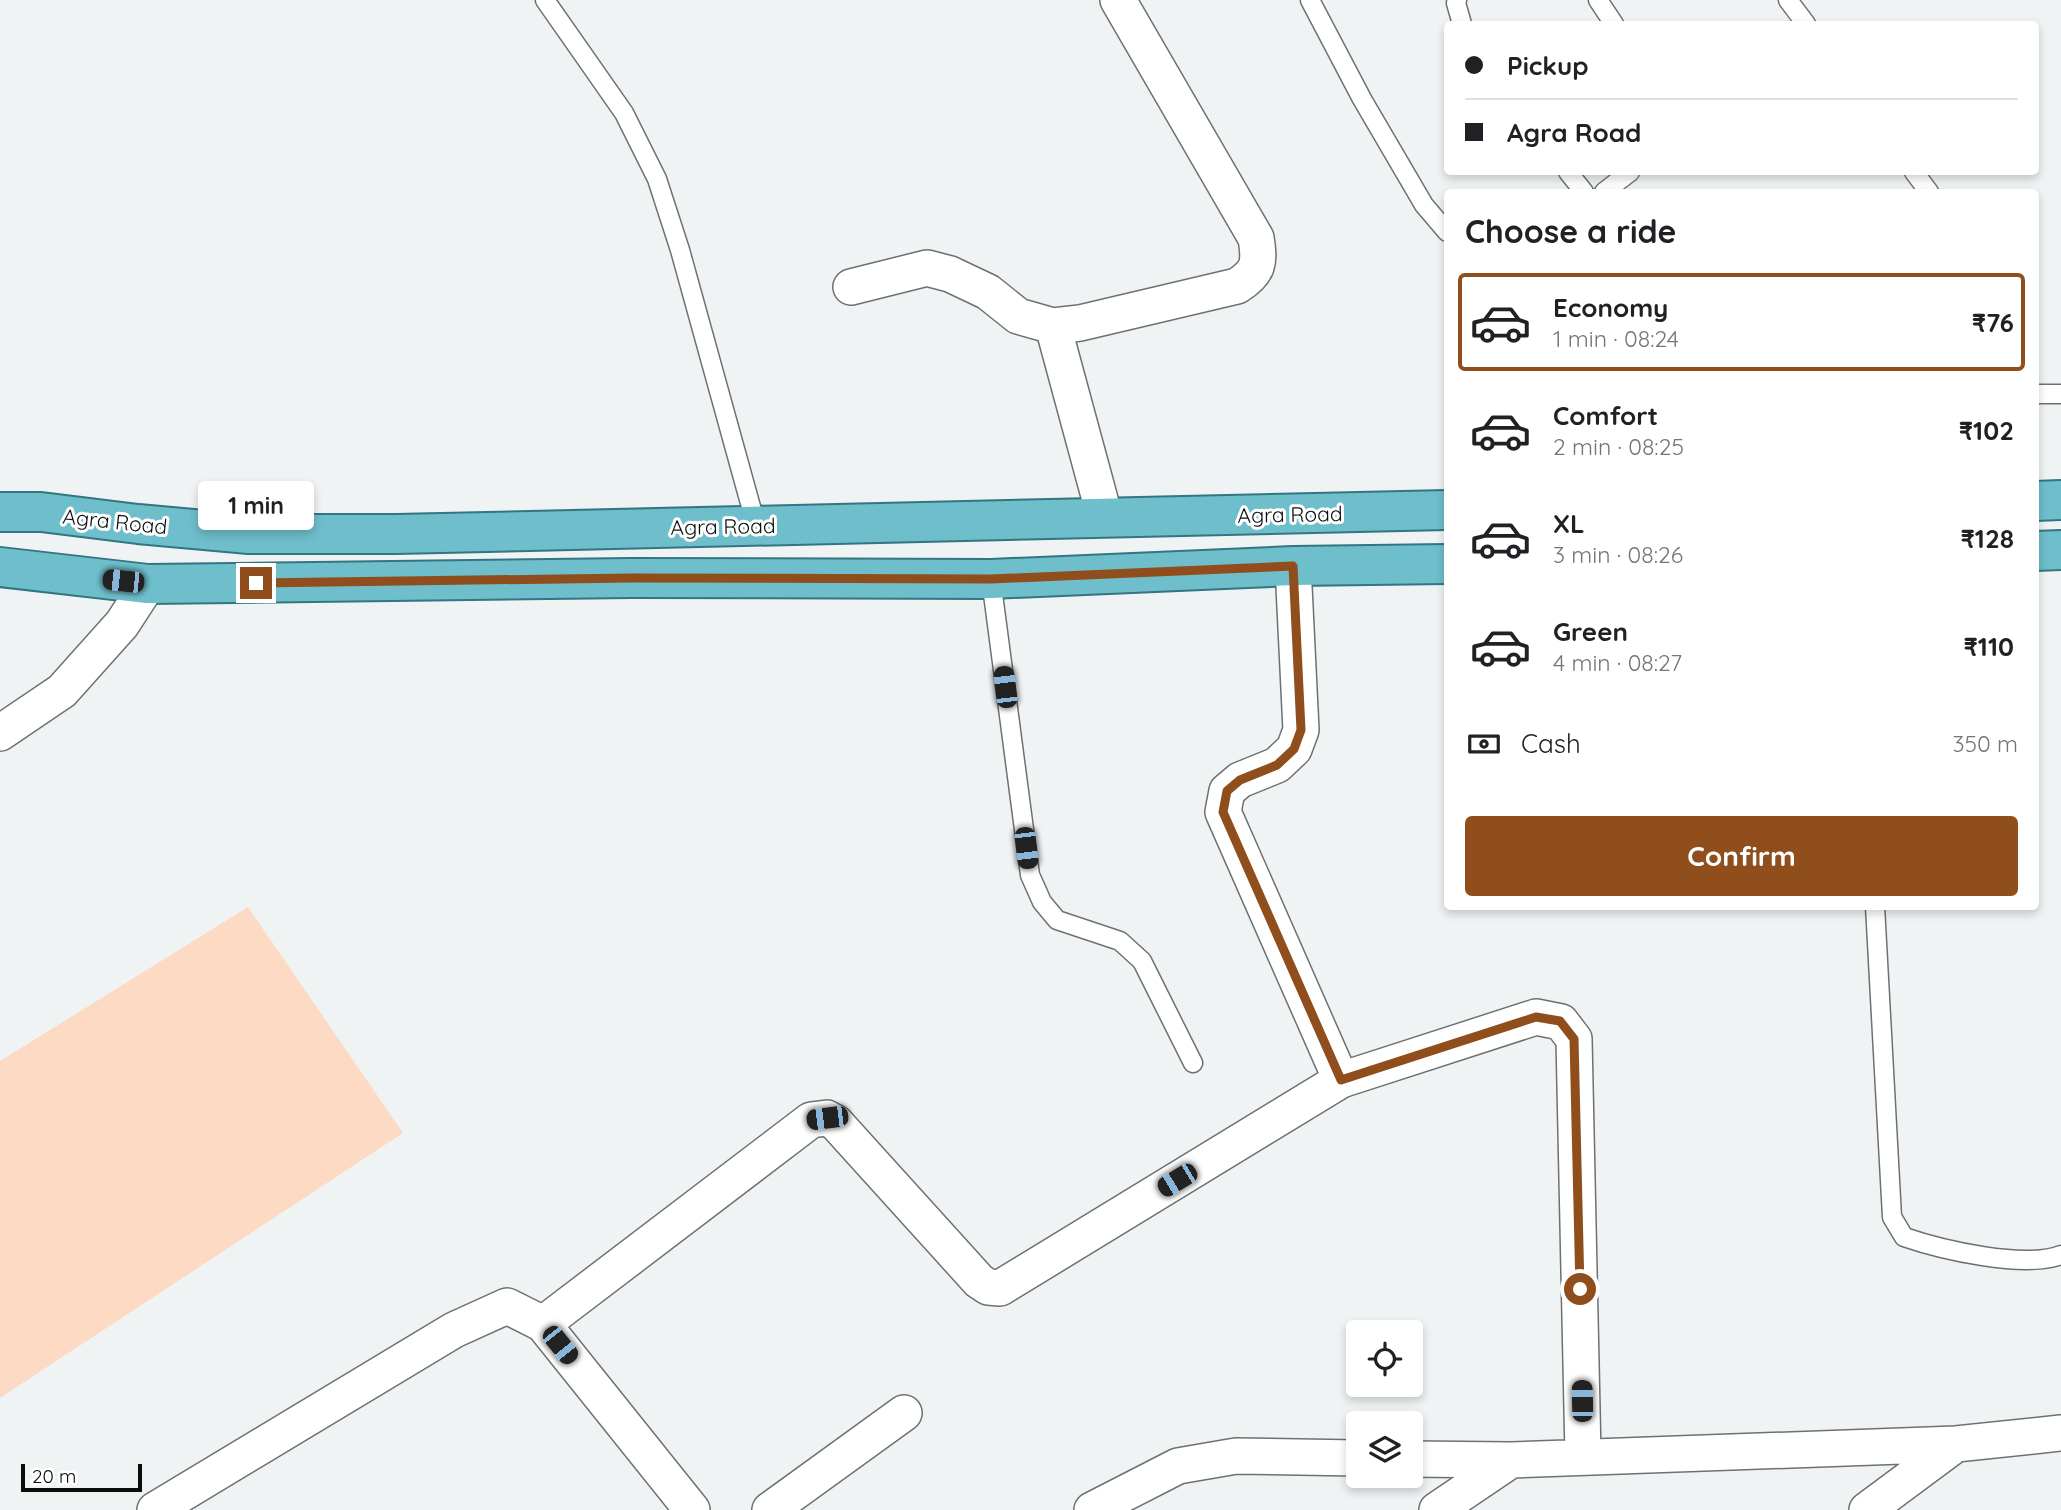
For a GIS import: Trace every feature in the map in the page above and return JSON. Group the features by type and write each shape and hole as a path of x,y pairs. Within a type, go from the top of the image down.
{"highway":[{"path":"2039,500 2061,500"},
{"name":"Agra Road","path":"0,512 41,512 250,534 396,534 1444,510"},
{"path":"2039,551 2061,550"},
{"path":"0,567 148,584 631,578 991,579 1293,566 1444,564"}],"street":[{"path":"851,287 927,268 950,274 988,292 1018,316 1053,326 1080,323 1237,286 1250,278 1259,260 1256,238 1118,0"},
{"path":"1053,326 1105,518"},
{"path":"1293,566 1301,730 1294,749 1277,765 1240,780 1227,791 1223,812 1341,1080"},
{"path":"0,733 62,691 122,624 148,584"},
{"path":"543,1324 811,1120 827,1118 836,1123 979,1281 988,1287 1000,1288 1341,1080 1536,1017 1560,1021 1574,1039 1583,1457"},
{"path":"155,1510 454,1329 507,1306 543,1324 692,1510"},
{"path":"770,1510 904,1413"},
{"path":"1423,1459 1510,1460 1956,1444 2061,1433"},
{"path":"1867,1510 1956,1444"},
{"path":"1092,1510 1178,1466 1237,1456 1346,1458"},
{"path":"1437,1510 1510,1460"}],"lane":[{"path":"545,0 624,113 657,179 680,250 756,525"},
{"path":"1310,0 1362,99 1424,205 1444,228"},
{"path":"1457,0 1461,21"},
{"path":"1598,0 1612,21"},
{"path":"1788,0 1804,21"},
{"path":"1570,175 1582,189"},
{"path":"1608,189 1626,175"},
{"path":"2039,394 2061,394"},
{"path":"991,579 1030,875 1042,902 1057,920 1120,941 1142,961 1193,1063"},
{"path":"1875,910 1892,1217 1904,1237 1931,1247 2023,1261 2061,1255"}],"shaded area":[{"path":"248,907 403,1133 0,1398 0,1061"}],"route":[{"path":"256,583 631,578 991,579 1293,566 1301,730 1294,749 1277,765 1240,780 1227,791 1223,812 1341,1080 1536,1017 1560,1021 1574,1039 1580,1289"}]}
